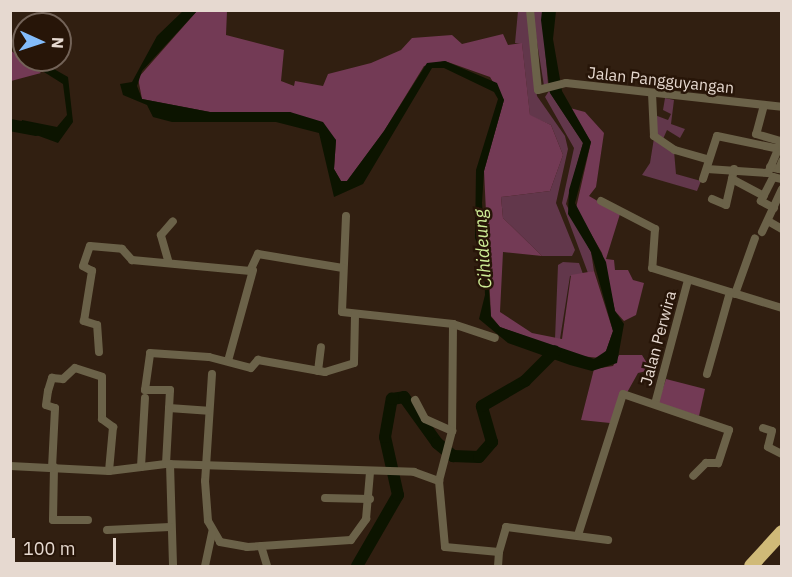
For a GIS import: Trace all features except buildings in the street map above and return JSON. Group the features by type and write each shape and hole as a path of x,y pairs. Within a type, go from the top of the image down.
{"highway":[{"path":"752,566 782,532"}],"street":[{"name":"Jalan Pangguyangan","path":"530,10 542,90 566,83 782,107"},
{"path":"652,93 654,136 675,150 709,160"},
{"path":"764,105 756,134 778,143"},
{"path":"703,179 717,136 778,143"},
{"path":"707,169 754,169 768,173 778,143"},
{"path":"770,167 779,169 782,161"},
{"path":"712,199 726,205 734,169"},
{"path":"750,184 754,169"},
{"path":"778,204 761,201 773,177 782,179"},
{"path":"732,179 750,184 764,196"},
{"path":"762,232 778,204 782,189"},
{"name":"Jalan Perwira","path":"601,201 655,229 651,266 688,280 782,308"},
{"path":"346,216 340,309 355,314 453,324 495,338"},
{"path":"168,260 161,235 173,221"},
{"path":"768,221 782,229"},
{"path":"707,374 733,293 755,238"},
{"path":"99,352 97,326 84,321 92,271 83,266 89,247 122,249 132,260 168,260 253,270"},
{"path":"228,361 235,323 247,307 258,254 343,268"},
{"name":"Jalan Perwira","path":"655,404 688,280"},
{"path":"173,567 168,464 170,390 145,390 150,353 228,361 251,368 258,360 318,372 354,363 355,314"},
{"path":"453,324 451,443 439,481 445,547 499,552"},
{"path":"318,372 321,347"},
{"path":"88,520 53,520 55,408 46,405 52,378 63,378 75,368 102,377 102,419 113,427 109,471"},
{"path":"205,567 213,532 205,465 212,374"},
{"path":"578,535 623,393 729,430 718,463 706,463 693,476"},
{"path":"141,467 144,398"},
{"path":"415,400 425,419 452,431"},
{"path":"169,408 208,411"},
{"path":"763,428 772,431 768,447 782,454"},
{"path":"10,466 109,471 168,464 370,472 396,470 439,481"},
{"path":"213,532 227,545 261,546 351,540 363,526 370,500 370,472"},
{"path":"325,498 370,500"},
{"path":"498,567 505,527 608,540"},
{"path":"107,530 170,528"},
{"path":"261,546 267,567"}],"shaded area":[{"path":"197,11 227,11 226,35 284,50 281,81 294,86 295,81 323,86 328,74 371,63 401,50 412,38 452,35 462,44 503,34 508,45 522,43 530,115 551,125 563,155 550,191 501,197 503,218 542,256 503,252 500,312 532,333 562,339 571,275 594,271 613,331 606,351 600,358 580,356 500,327 491,316 484,171 504,100 490,77 445,61 424,66 384,131 347,181 341,181 334,169 336,140 290,112 210,112 142,99 138,78"},
{"path":"518,11 527,11 537,96 565,136 568,149 556,203 575,250 572,256 542,256 503,218 501,197 550,191 563,155 551,125 530,116 522,44 515,43"},
{"path":"532,11 542,11 548,84 544,86"},
{"path":"10,50 12,51 12,72 41,73 11,81"},
{"path":"549,91 583,143 566,204 591,252 594,271 588,273 562,203 574,148 545,97"},
{"path":"665,98 674,100 671,124 685,129 680,138 667,130 663,139 655,136 652,114 668,120 671,114 663,110"},
{"path":"570,108 585,112 604,133 596,187 589,196 620,214 606,259 614,260 615,270 628,270 633,280 644,283 636,315 624,321 615,311 602,253 576,208 591,142"},
{"path":"654,138 674,151 676,174 701,181 697,191 642,175 650,163"},
{"path":"563,262 579,263 583,274 570,276 560,339 555,339 558,265"},
{"path":"619,355 642,355 651,370 638,373 610,423 581,420 594,369 613,366"},
{"path":"666,379 705,389 699,416 658,403"}],"water":[{"path":"183,11 197,11 142,71 137,86 142,99 210,112 290,112 323,122 336,140 334,169 341,181 347,181 384,131 427,63 445,61 497,83 504,100 484,171 482,203 491,317 500,327 594,359 606,351 613,331 591,252 568,214 569,190 583,143 550,93 541,20 542,11 556,11 553,39 562,91 591,142 575,203 606,262 615,311 624,324 617,363 592,371 570,365 508,343 479,319 485,295 484,263 475,238 476,170 498,99 494,92 444,68 432,68 363,184 334,197 319,133 276,122 172,122 153,117 147,105 123,95 120,84 132,82 157,36"},
{"path":"44,72 59,72 68,77 73,122 58,143 20,129 22,120 57,127 67,115 63,84"}],"waterway":[{"name":"Cihideung","path":"10,125 36,130"},
{"path":"357,566 398,495 385,437 392,399 404,397 437,443 453,456 479,457 492,442 482,406 525,381 555,351"}]}
